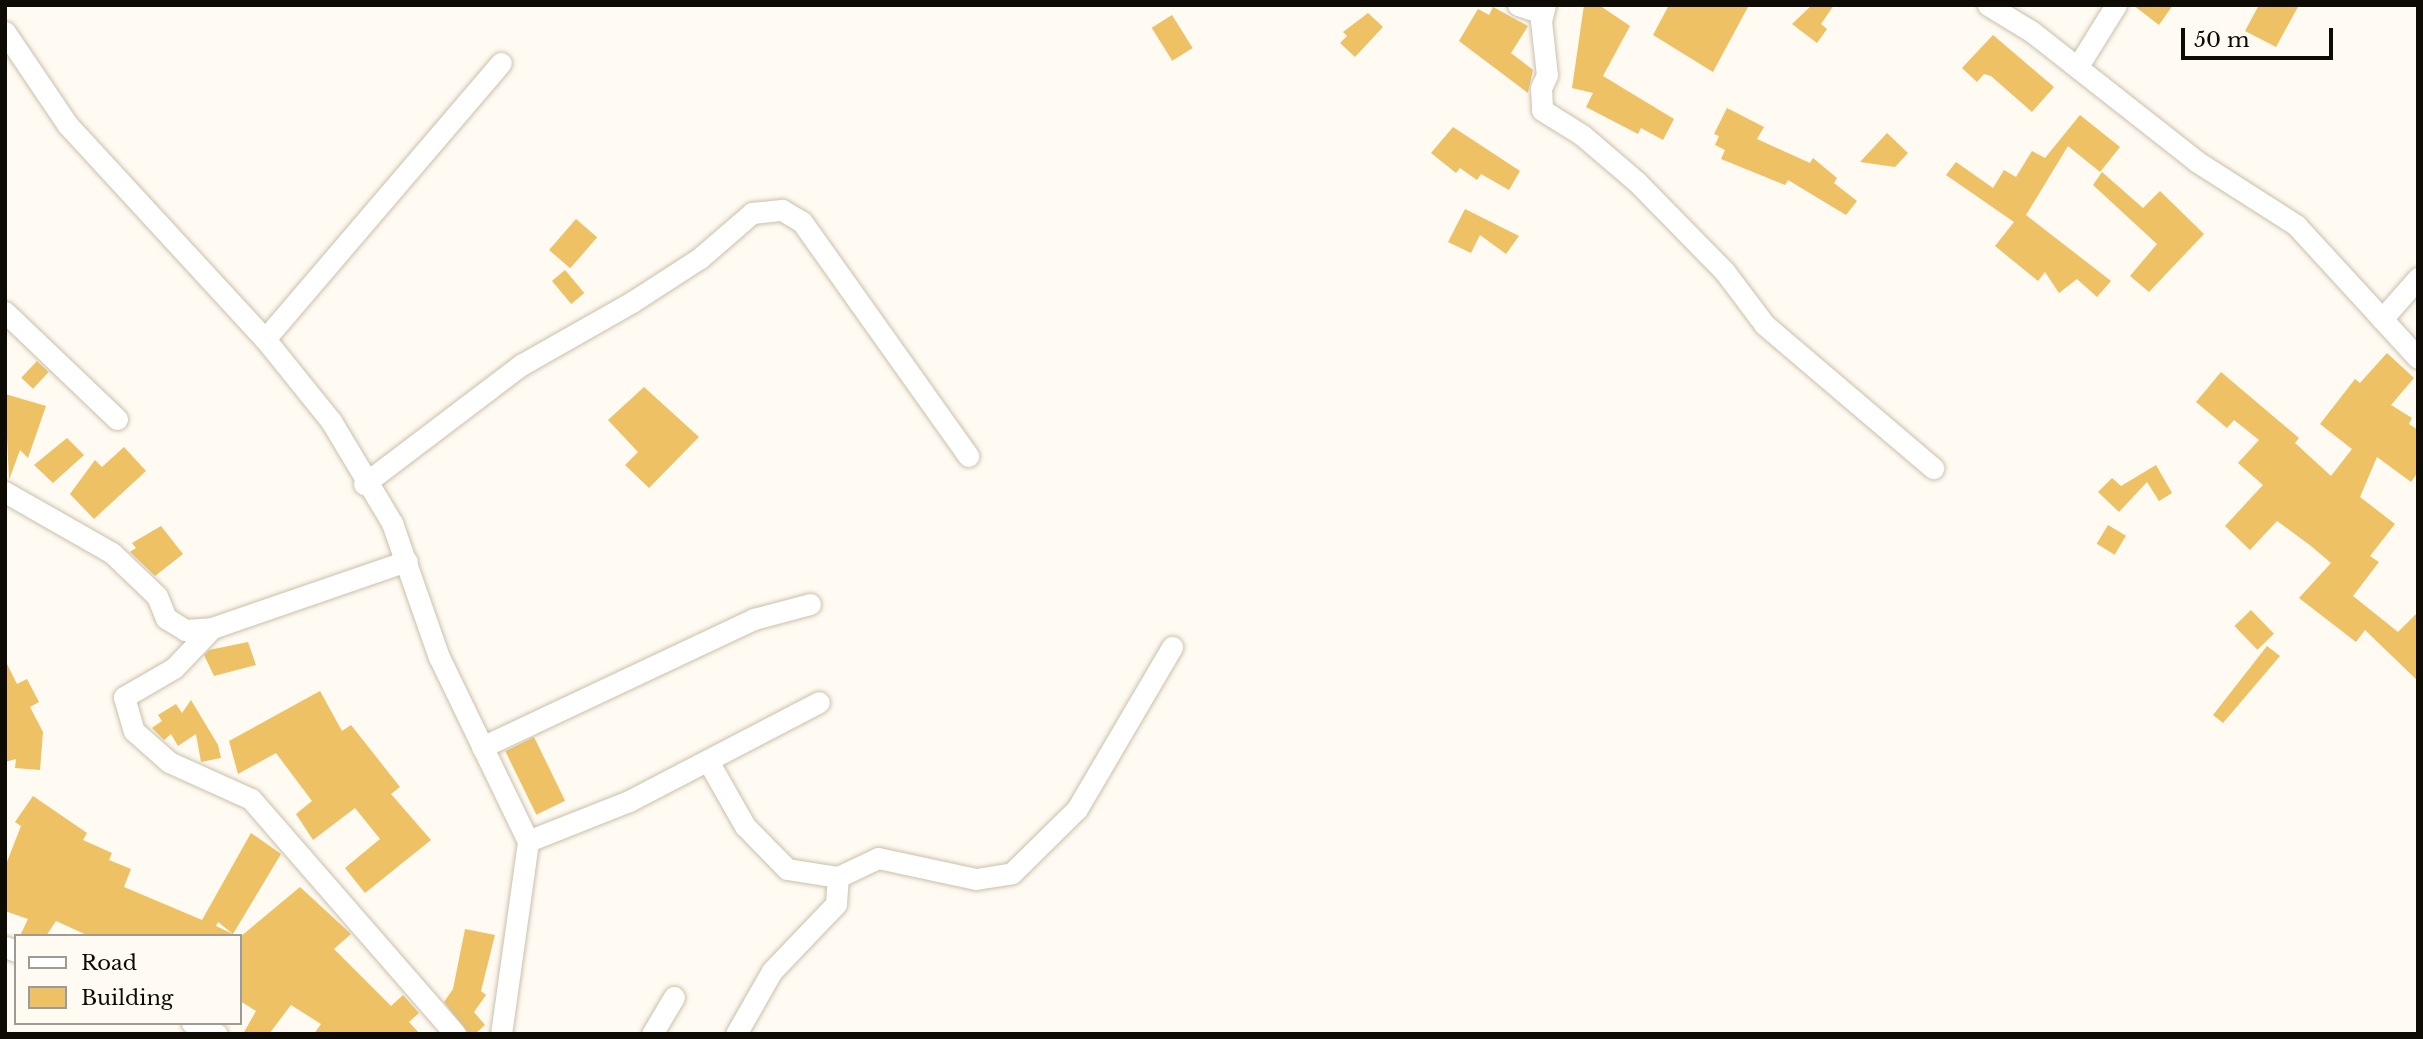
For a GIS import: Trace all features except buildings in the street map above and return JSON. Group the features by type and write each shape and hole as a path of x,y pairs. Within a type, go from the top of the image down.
{"street":[{"path":"1518,5 1544,9 1547,75 1541,88 1542,110 1582,135 1637,182 1725,272 1765,325 1933,468"},
{"path":"1988,5 2078,66 2196,161 2295,225 2418,358"},
{"path":"2078,66 2116,5"},
{"path":"5,32 67,124 265,339 331,421 364,484 392,523 439,657 528,841 501,1034"},
{"path":"265,339 501,63"},
{"path":"364,484 521,365 632,302 700,258 752,213 782,210 802,222 968,456"},
{"path":"2382,318 2418,278"},
{"path":"5,312 117,419"},
{"path":"5,492 112,553 157,596 166,618 185,630 212,628 407,561"},
{"path":"482,747 754,619 810,604"},
{"path":"212,628 174,668 124,697 134,731 169,762 251,799 455,1034"},
{"path":"708,761 745,826 787,869 838,877 878,858 976,879 1012,873 1077,809 1172,647"},
{"path":"528,841 629,801 819,702"},
{"path":"736,1034 772,971 836,904 838,877"},
{"path":"652,1034 674,997"},
{"path":"197,1025 217,1034"}]}
